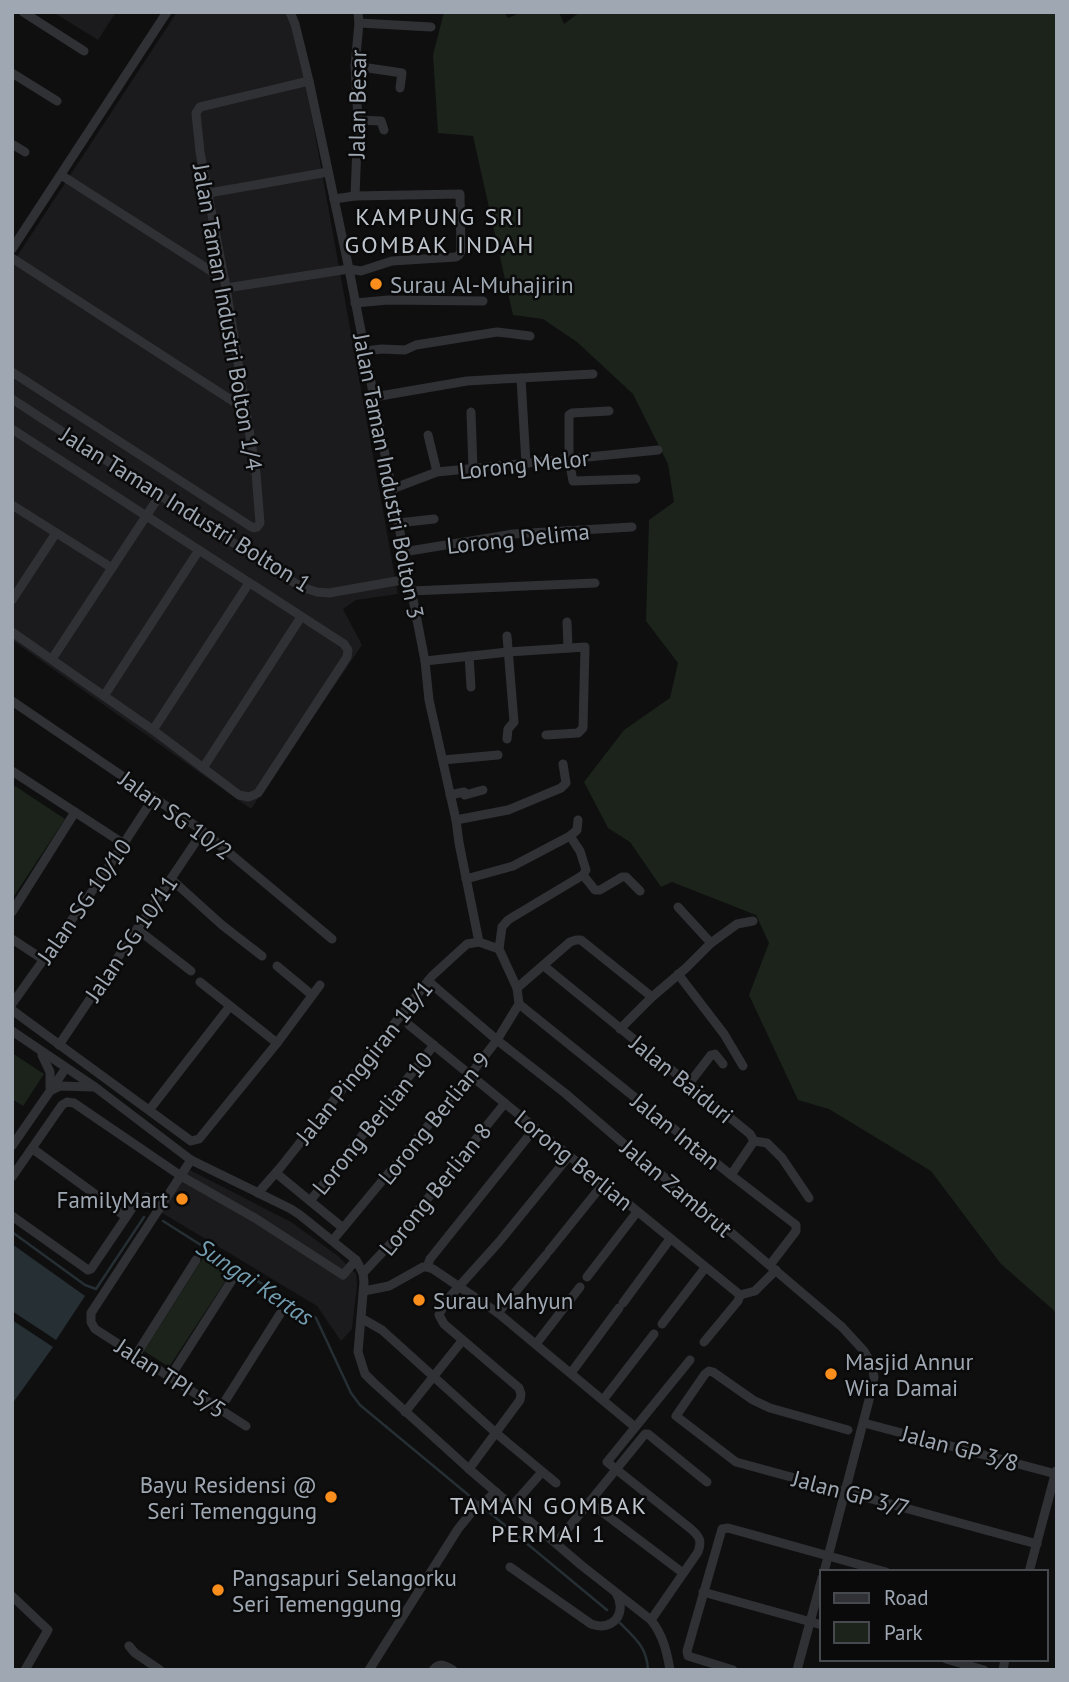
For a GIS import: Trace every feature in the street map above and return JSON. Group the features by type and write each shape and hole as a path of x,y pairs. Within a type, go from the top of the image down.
{"street":[{"path":"23,12 84,51"},
{"path":"12,249 167,12"},
{"name":"Jalan Taman Industri Bolton 3","path":"290,12 309,81 349,269 425,661 429,700 456,820 479,942"},
{"path":"359,17 431,27"},
{"name":"Jalan Besar","path":"355,196 358,120 355,66 359,17"},
{"path":"355,66 402,74 400,88"},
{"path":"12,73 57,101"},
{"name":"Jalan Taman Industri Bolton 1/4","path":"12,372 250,526 257,527 261,523 256,473 196,113 200,107 309,81"},
{"path":"358,120 381,121 384,130"},
{"path":"12,144 25,152"},
{"path":"209,193 328,172"},
{"path":"61,175 226,284 349,269 361,271 392,261 456,257 461,251 460,194 355,196 334,199"},
{"path":"12,258 245,409"},
{"path":"355,303 388,300 483,301"},
{"path":"365,351 405,350 416,345 497,332 530,336"},
{"path":"374,397 467,381 593,374"},
{"path":"521,377 526,464"},
{"name":"Jalan Taman Industri Bolton 1","path":"12,399 292,582 310,591 329,593 408,579"},
{"path":"609,411 569,415 569,460 573,481 636,479"},
{"path":"471,412 473,469"},
{"path":"12,429 344,644 348,650 347,657 258,793 249,797 239,794 153,730 12,632"},
{"path":"428,435 437,472"},
{"name":"Lorong Melor","path":"392,489 437,472 658,450"},
{"path":"52,659 160,495"},
{"path":"12,505 112,568"},
{"path":"398,523 435,519"},
{"name":"Lorong Delima","path":"403,552 513,534 632,527"},
{"path":"12,600 56,533"},
{"path":"104,696 199,550"},
{"path":"153,730 249,583"},
{"path":"411,591 595,583"},
{"path":"203,768 301,617"},
{"path":"567,622 568,648"},
{"path":"507,636 514,722 508,729 507,739"},
{"path":"425,661 585,647 583,728 578,733 545,735"},
{"path":"469,656 471,688"},
{"name":"Jalan SG 10/2","path":"12,701 203,831 332,939"},
{"path":"443,760 498,755"},
{"path":"456,820 508,810 561,788 566,783 563,764"},
{"path":"14,775 124,844"},
{"path":"450,795 484,790"},
{"name":"Jalan SG 10/10","path":"12,1004 154,797"},
{"path":"12,912 75,812"},
{"path":"466,879 513,866 570,836 577,830 578,820"},
{"name":"Jalan SG 10/11","path":"59,1045 203,831"},
{"path":"519,1004 517,988 499,949 502,927 508,920 583,875 586,870 580,851 570,836"},
{"path":"583,875 595,890 626,877 639,891"},
{"path":"171,879 222,925 262,956"},
{"path":"678,907 711,943"},
{"path":"620,1029 711,943 737,924 753,921"},
{"path":"137,929 191,971"},
{"path":"12,939 44,960"},
{"path":"517,988 570,942 581,940 652,997"},
{"path":"479,942 499,949"},
{"name":"Jalan Pinggiran 1B/1","path":"258,1193 428,981 467,944 479,942"},
{"path":"277,966 312,995"},
{"name":"Jalan Baiduri","path":"544,966 750,1134 754,1141 767,1143 782,1158 809,1198"},
{"path":"678,974 724,1034 743,1066"},
{"name":"Jalan Zambrut","path":"428,981 773,1268 842,1327 864,1352 872,1365 874,1377 824,1570"},
{"path":"200,982 277,1043"},
{"path":"12,1010 191,1141 199,1139 320,985"},
{"name":"Lorong Berlian 9","path":"333,1240 470,1075 497,1040 519,1004"},
{"name":"Jalan Intan","path":"519,1004 796,1225 796,1231 773,1268"},
{"path":"150,1110 230,1006"},
{"name":"Lorong Berlian","path":"409,1025 740,1295"},
{"path":"12,1031 95,1087 191,1160 291,1209 356,1260 363,1273 364,1291 358,1352 365,1374 469,1469 493,1495 512,1506 651,1620 665,1645 670,1670"},
{"name":"Lorong Berlian 10","path":"310,1201 434,1045"},
{"path":"40,1052 50,1072 50,1090"},
{"path":"688,1085 712,1055 715,1054 723,1064"},
{"path":"12,1146 66,1068"},
{"path":"50,1090 60,1086 95,1087"},
{"path":"12,1177 62,1105 67,1102 74,1103 181,1176 256,1218 343,1275 356,1260"},
{"name":"Lorong Berlian 8","path":"363,1273 394,1240 505,1103"},
{"path":"428,1267 430,1259 535,1128"},
{"path":"731,1175 754,1141"},
{"path":"33,1149 125,1216"},
{"path":"469,1469 520,1400 521,1394 519,1388 444,1324 439,1315 445,1302 499,1242 569,1156"},
{"path":"181,1176 191,1160"},
{"path":"276,1173 343,1228"},
{"name":"Jalan TPI 5/5","path":"181,1176 91,1313 90,1322 95,1329 246,1426"},
{"path":"498,1313 603,1184"},
{"path":"12,1216 88,1270 125,1216 135,1204 146,1197"},
{"path":"587,1277 637,1212"},
{"path":"571,1373 670,1239"},
{"path":"136,1355 196,1260"},
{"path":"364,1291 389,1286 423,1267 428,1267 498,1313 635,1427"},
{"path":"662,1324 705,1268"},
{"path":"704,1342 740,1295 755,1291 773,1268"},
{"path":"170,1377 232,1280"},
{"path":"536,1344 580,1287"},
{"path":"220,1409 280,1314"},
{"path":"361,1318 383,1330 496,1433 556,1483"},
{"path":"603,1400 654,1334"},
{"path":"405,1412 462,1341"},
{"path":"651,1620 698,1552 701,1542 699,1536 607,1462 690,1360"},
{"name":"Jalan GP 3/7","path":"848,1430 770,1408 709,1371 676,1416 736,1462 1037,1544"},
{"name":"Jalan GP 3/8","path":"864,1423 1056,1471"},
{"path":"556,1544 645,1434 707,1482"},
{"path":"1030,1570 1056,1471"},
{"path":"512,1506 542,1472"},
{"path":"369,1670 458,1529 471,1513 493,1495"},
{"path":"589,1502 684,1573"},
{"path":"733,1670 688,1656 687,1650 722,1529 728,1528 879,1570"},
{"path":"510,1567 591,1624 598,1626 605,1627 618,1616 621,1601 615,1591"},
{"path":"797,1670 820,1585"},
{"path":"703,1592 820,1624"},
{"path":"12,1596 47,1626 48,1630 25,1670"},
{"path":"129,1646 160,1670"},
{"path":"953,1661 984,1670"},
{"path":"433,1670 442,1664 453,1670"}],"shaded area":[{"path":"53,12 116,12 98,40"},
{"path":"177,12 293,12 398,594 356,600 343,609 362,645 251,809 12,640 12,264"},
{"path":"188,1169 291,1222 338,1256 356,1274 352,1329 341,1341 317,1306 159,1211"},
{"path":"12,1244 85,1296 56,1340 12,1311"},
{"path":"12,1320 53,1347 12,1404"}],"green space":[{"path":"444,12 504,12 508,18 522,12 559,12 564,24 580,12 1057,12 1057,1313 1001,1264 931,1171 829,1109 798,1100 749,995 769,943 756,915 672,882 661,887 630,842 608,828 584,782 624,730 670,698 678,663 646,621 649,520 674,502 668,464 633,394 577,342 543,319 513,315 473,136 438,133 433,55"},
{"path":"15,786 65,819 12,899 12,791"},
{"path":"12,1053 44,1074 23,1106 12,1099"},
{"path":"203,1258 230,1274 169,1367 144,1351"}],"waterway":[{"name":"Sungai Kertas","path":"12,1232 85,1285 96,1289 144,1217"},
{"name":"Sungai Kertas","path":"163,1221 316,1318 351,1393 360,1405 607,1610"},
{"name":"Sungai Kertas","path":"620,1623 643,1649 648,1670"}],"place":[{"name":"Surau Al-Muhajirin","path":"376,284"},
{"name":"FamilyMart","path":"182,1199"},
{"name":"Surau Mahyun","path":"419,1300"},
{"name":"Masjid Annur Wira Damai","path":"831,1374"},
{"name":"Bayu Residensi @ Seri Temenggung","path":"331,1497"},
{"name":"Pangsapuri Selangorku Seri Temenggung","path":"218,1590"}],"district":[{"name":"KAMPUNG SRI GOMBAK INDAH","path":"440,230"},
{"name":"TAMAN GOMBAK PERMAI 1","path":"549,1519"}]}
